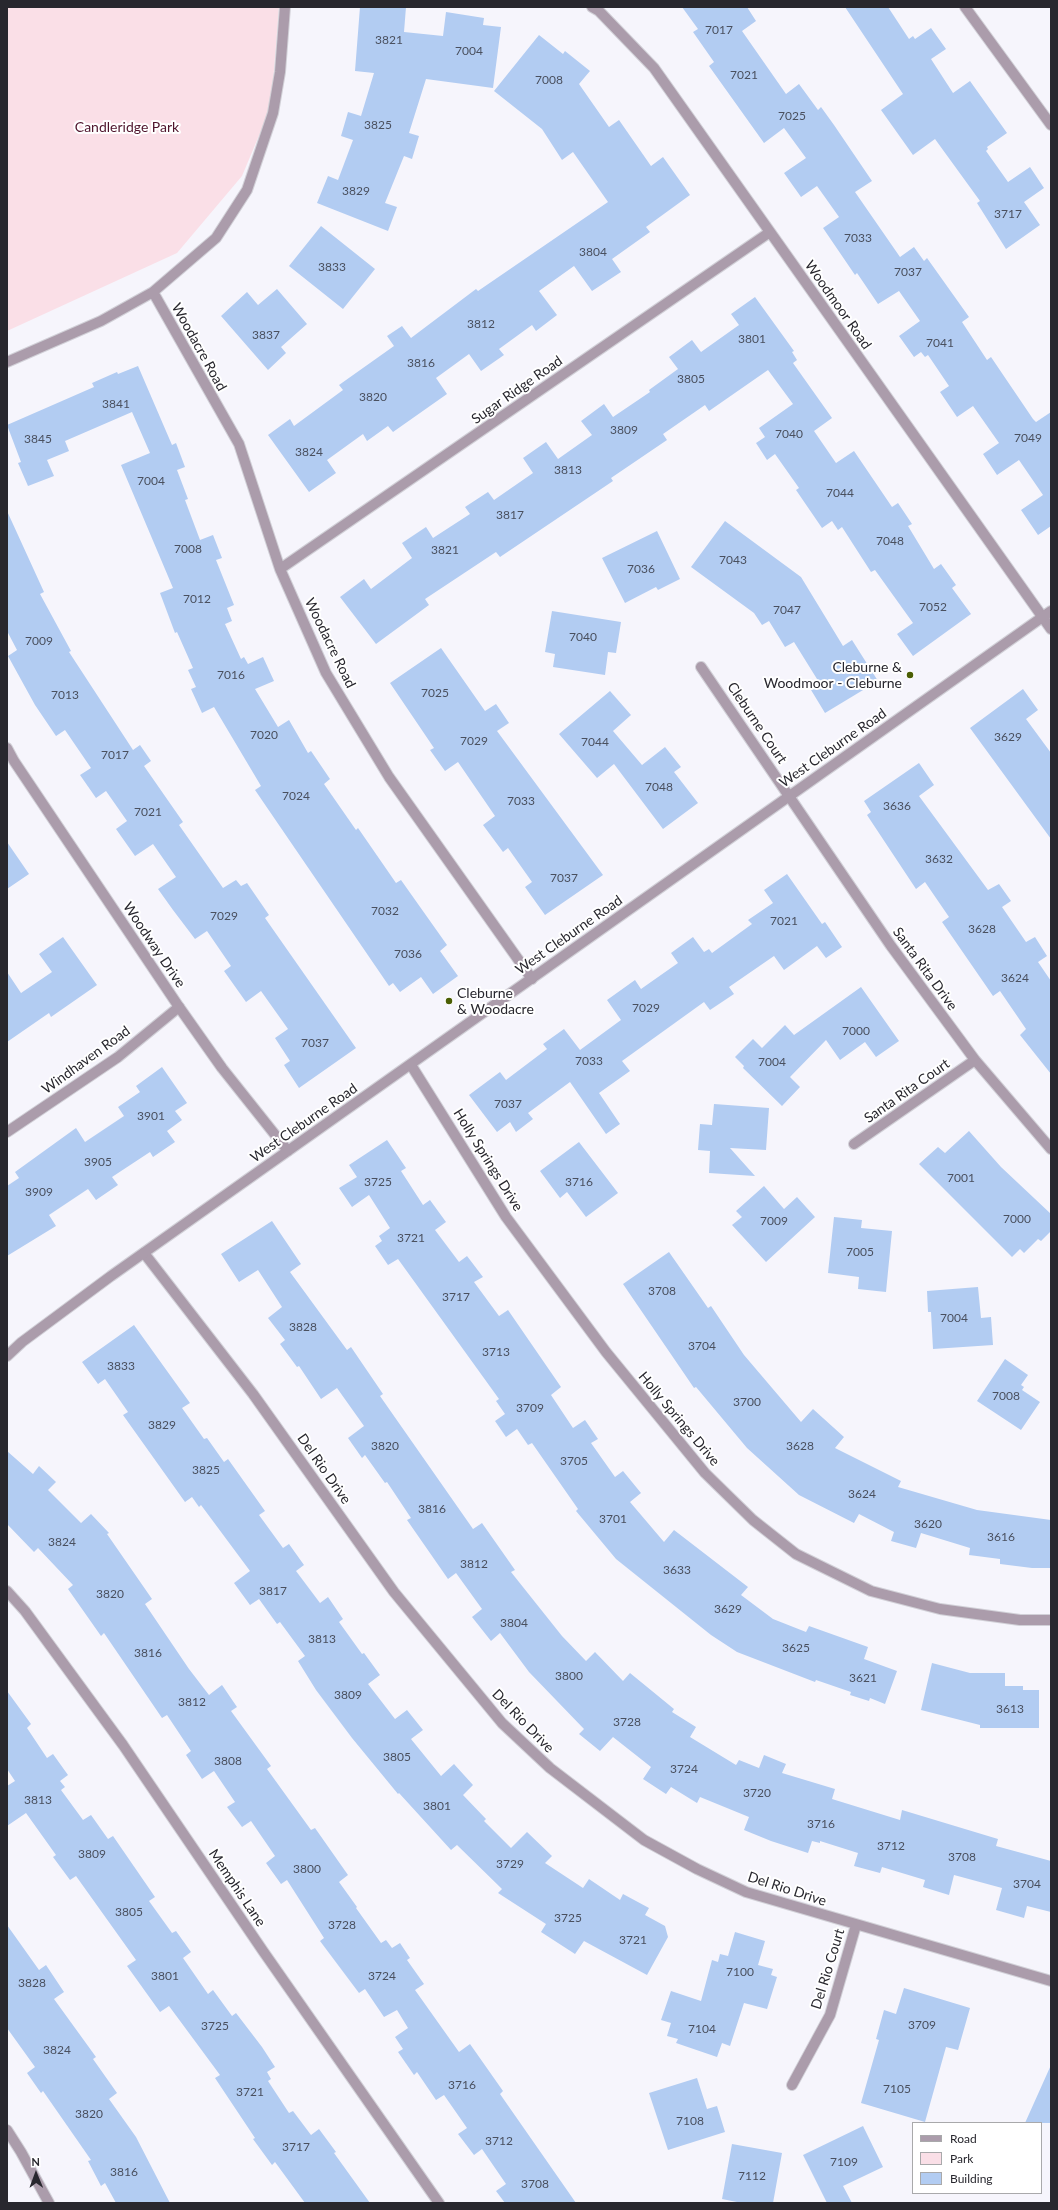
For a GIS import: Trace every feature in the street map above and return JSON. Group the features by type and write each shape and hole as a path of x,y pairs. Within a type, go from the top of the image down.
{"street":[{"path":"7,362 101,321 152,292 216,238 247,190 273,113 280,72 285,7"},
{"name":"Woodmoor Road","path":"592,7 599,11 654,68 1051,629"},
{"path":"965,7 1051,125"},
{"name":"Sugar Ridge Road","path":"280,569 770,232"},
{"name":"Woodacre Road","path":"152,292 239,444 280,569 326,673 389,777 532,979"},
{"name":"West Cleburne Road","path":"7,1356 22,1342 144,1253 1051,611"},
{"name":"Cleburne Court","path":"701,667 789,796"},
{"name":"Woodway Drive","path":"7,748 10,763 179,1007 222,1068 288,1152"},
{"name":"Santa Rita Drive","path":"789,796 891,946 975,1060 1051,1149"},
{"name":"Windhaven Road","path":"7,1132 118,1057 179,1007"},
{"name":"Santa Rita Court","path":"854,1144 975,1060"},
{"name":"Holly Springs Drive","path":"411,1065 506,1217 606,1352 705,1473 753,1520 796,1554 871,1591 940,1609 1020,1620 1051,1620"},
{"name":"Del Rio Drive","path":"144,1253 253,1394 394,1592 502,1724 550,1768 644,1840 697,1869 746,1892 1051,1982"},
{"name":"Memphis Lane","path":"7,1591 25,1611 123,1745 263,1951 439,2203"},
{"name":"Del Rio Court","path":"792,2085 830,2015 856,1925"},
{"path":"7,2130 49,2203"}],"green space":[{"name":"Candleridge Park","path":"7,7 279,7 271,107 242,176 177,253 7,331"}],"building":[{"path":"360,7 406,7 404,32 443,36 446,12 484,18 483,25 501,27 493,88 426,79 409,133 419,136 412,159 404,156 385,203 397,207 388,231 317,203 328,176 338,180 353,140 341,136 348,112 361,116 374,73 355,71"},
{"path":"682,7 747,7 756,21 742,31 786,94 799,84 818,110 821,107 834,125 872,181 855,192 900,257 914,247 924,261 927,258 969,317 962,322 987,360 991,357 1033,419 1036,422 1051,412 1051,526 1038,535 1021,510 1043,495 1019,460 997,475 983,454 999,443 973,406 957,417 940,392 949,386 928,355 925,357 921,352 914,357 899,336 920,321 899,291 878,304 857,273 855,275 823,228 839,217 817,186 801,197 784,173 806,158 784,128 764,143 709,66 714,62 693,32 698,29"},
{"path":"845,7 888,7 909,39 913,36 915,39 931,28 946,49 931,59 953,93 970,81 1007,133 987,147 988,149 986,151 1008,182 1030,167 1044,188 1024,202 1040,225 1006,249 977,203 980,201 935,139 913,155 881,110 903,94"},
{"path":"539,35 563,54 565,51 590,71 579,84 609,127 619,120 651,166 663,157 690,195 646,227 650,232 612,259 621,272 592,291 574,266 539,291 557,315 536,331 532,325 499,349 504,355 481,371 469,354 436,378 447,394 393,432 388,426 367,441 363,434 327,460 336,473 309,492 268,435 290,419 294,426 343,390 339,385 394,346 387,336 402,326 411,338 476,289 478,291 608,202 573,152 562,160 542,129 494,91"},
{"path":"321,226 375,269 343,309 289,266"},
{"path":"277,289 307,324 281,347 286,353 268,370 221,316 247,292 258,305"},
{"path":"755,297 794,351 792,352 797,360 793,363 832,418 814,431 836,463 854,451 892,507 898,503 912,524 908,526 934,569 941,564 956,585 952,588 971,614 913,656 897,634 913,623 875,570 871,572 842,527 838,530 832,521 822,528 796,490 799,488 775,454 767,460 756,443 765,437 759,428 793,404 768,370 709,411 705,405 663,434 667,440 611,478 613,481 500,557 496,552 425,599 429,605 376,644 340,597 364,579 371,589 412,558 402,543 426,527 433,538 470,514 465,507 488,492 494,500 533,473 523,458 546,442 558,459 592,435 581,421 604,404 613,417 650,392 649,390 678,369 669,357 692,340 701,352 739,325 731,314"},
{"path":"138,366 172,445 176,443 185,467 177,470 188,499 185,500 200,540 213,535 222,558 216,560 234,605 227,608 232,621 225,624 241,659 244,657 248,664 263,657 274,681 255,689 278,727 289,720 308,753 311,751 330,779 324,784 356,830 358,828 396,883 401,880 447,945 440,951 458,976 433,994 421,977 400,992 393,983 389,986 255,790 261,786 214,707 202,713 191,689 196,687 188,670 193,668 177,632 175,633 160,593 173,588 121,465 150,453 132,412 65,441 69,451 47,460 54,476 28,486 18,463 21,462 7,425 94,387 92,383 117,372 118,374"},
{"path":"7,511 44,592 40,594 71,651 69,652 133,750 140,745 151,761 144,766 183,822 179,825 223,888 236,880 241,886 247,883 269,915 265,918 356,1048 299,1088 284,1065 290,1061 275,1038 288,1029 261,991 246,1002 224,971 231,966 207,931 195,939 173,910 158,889 176,877 153,844 135,856 116,829 127,821 106,791 96,798 80,775 91,768 65,730 56,736 35,705 8,656 17,650 7,631"},
{"path":"725,521 801,577 843,646 852,640 878,681 825,713 808,685 817,679 794,642 785,647 769,621 762,625 754,613 691,567"},
{"path":"657,531 680,579 658,590 656,587 625,603 602,558"},
{"path":"552,611 621,622 616,653 608,652 605,675 553,667 555,654 545,652"},
{"path":"441,648 485,711 496,704 509,723 497,731 603,875 545,915 525,887 532,882 508,848 503,852 483,825 495,816 458,762 445,771 430,750 434,748 390,683"},
{"path":"1023,689 1038,710 1026,719 1051,753 1051,839 970,728"},
{"path":"610,691 631,715 613,731 642,765 665,747 681,767 674,772 698,803 663,829 614,764 597,778 559,734"},
{"path":"919,763 934,785 919,796 988,890 999,884 1011,901 1002,907 1026,942 1035,937 1047,956 1038,962 1051,981 1051,1074 1020,1035 1026,1029 1000,991 993,996 942,922 949,917 925,882 916,889 867,815 871,812 864,801"},
{"path":"7,842 29,874 7,889"},
{"path":"787,874 822,924 825,922 842,947 826,958 817,946 784,970 774,956 729,987 734,994 710,1010 704,1002 622,1061 630,1071 599,1093 620,1124 606,1134 570,1082 528,1113 533,1119 516,1132 510,1122 497,1132 469,1095 500,1072 506,1080 547,1049 543,1044 564,1029 580,1050 621,1020 607,1000 635,980 641,989 678,963 671,953 693,937 704,952 709,949 712,953 752,924 748,920 773,903 764,890"},
{"path":"63,937 97,985 51,1017 49,1013 7,1042 7,972 21,993 52,972 39,954"},
{"path":"861,987 899,1041 876,1057 865,1042 840,1060 826,1040 790,1077 800,1087 782,1106 743,1068 744,1066 735,1057 753,1039 762,1048 785,1025 794,1035"},
{"path":"162,1067 187,1103 175,1111 182,1120 167,1131 175,1142 153,1157 150,1152 112,1177 118,1185 96,1200 88,1189 49,1215 56,1226 7,1256 7,1186 19,1178 15,1172 76,1128 85,1142 124,1116 118,1107 140,1092 136,1086"},
{"path":"714,1104 769,1108 766,1150 730,1148 755,1176 709,1173 710,1151 698,1150 700,1124 712,1125"},
{"path":"969,1131 1001,1167 1051,1214 1051,1231 1041,1241 1038,1239 1024,1253 1020,1249 1012,1257 919,1164 938,1147 945,1153"},
{"path":"387,1140 406,1168 401,1171 423,1205 430,1200 446,1222 435,1230 459,1262 467,1256 483,1277 474,1282 499,1316 508,1310 561,1387 551,1395 573,1428 585,1420 598,1439 591,1443 615,1477 623,1471 641,1493 630,1502 664,1542 674,1530 748,1587 741,1595 773,1619 806,1632 809,1626 868,1647 864,1659 897,1671 885,1704 870,1698 869,1701 850,1695 851,1692 816,1680 815,1682 737,1652 711,1635 616,1559 576,1511 578,1509 532,1443 528,1445 517,1429 506,1437 495,1421 505,1414 496,1401 499,1399 398,1259 388,1265 375,1246 382,1241 379,1236 390,1228 369,1195 352,1207 339,1188 357,1177 349,1165"},
{"path":"579,1142 618,1193 586,1217 567,1192 560,1198 540,1171"},
{"path":"764,1186 784,1209 797,1197 815,1217 766,1262 732,1225 742,1217 736,1211"},
{"path":"834,1217 862,1220 861,1228 892,1231 886,1292 858,1289 859,1277 828,1273"},
{"path":"272,1221 301,1264 290,1272 347,1350 351,1347 383,1394 380,1396 473,1529 482,1523 515,1570 511,1572 562,1636 586,1661 595,1652 623,1681 630,1673 674,1709 672,1712 696,1727 690,1737 736,1765 739,1760 759,1768 764,1755 786,1764 782,1773 835,1789 832,1799 900,1820 902,1810 998,1839 996,1846 1051,1861 1051,1912 1027,1906 1024,1918 996,1910 1002,1888 954,1875 949,1895 923,1887 925,1880 882,1867 880,1873 854,1866 858,1853 820,1841 820,1843 812,1841 808,1853 771,1841 744,1830 749,1817 700,1797 697,1803 671,1787 666,1794 643,1779 651,1767 613,1737 600,1751 579,1734 584,1729 529,1672 500,1633 491,1641 472,1617 482,1609 456,1573 448,1579 407,1520 411,1518 387,1482 385,1483 365,1455 362,1458 348,1438 364,1426 337,1388 321,1399 299,1366 297,1367 280,1344 285,1340 268,1318 282,1307 258,1270 239,1282 221,1254"},
{"path":"669,1252 708,1308 711,1306 744,1355 801,1422 813,1409 844,1437 835,1448 901,1481 898,1487 977,1510 1051,1520 1051,1568 1032,1568 1000,1564 1000,1559 969,1555 970,1548 921,1533 916,1548 891,1541 894,1532 859,1514 854,1523 799,1495 747,1448 696,1387 694,1388 623,1284"},
{"path":"978,1287 981,1318 991,1317 993,1345 933,1349 931,1312 928,1312 927,1291"},
{"path":"134,1325 190,1403 182,1408 204,1439 207,1438 224,1462 228,1459 265,1511 259,1515 283,1548 289,1544 304,1565 296,1571 320,1603 328,1597 343,1619 339,1622 362,1654 364,1653 380,1675 368,1684 395,1719 407,1710 423,1730 411,1739 441,1776 454,1764 473,1785 463,1795 486,1819 484,1821 511,1848 527,1832 552,1856 545,1863 583,1888 589,1879 620,1900 623,1894 649,1908 645,1915 665,1926 668,1937 647,1975 584,1941 575,1954 541,1932 546,1924 498,1893 502,1889 457,1845 451,1850 399,1793 398,1794 352,1738 316,1690 298,1661 305,1656 280,1622 277,1624 259,1599 250,1605 234,1583 250,1571 201,1505 199,1507 192,1497 185,1502 123,1415 128,1412 105,1379 98,1384 82,1362"},
{"path":"1005,1359 1028,1375 1021,1385 1024,1387 1022,1390 1040,1402 1021,1430 977,1401"},
{"path":"7,1451 33,1474 39,1466 56,1482 48,1490 81,1523 91,1514 109,1533 107,1534 152,1599 145,1604 189,1669 209,1695 222,1685 237,1707 231,1711 271,1766 267,1769 311,1830 315,1828 348,1875 339,1882 357,1907 356,1908 381,1943 386,1940 392,1948 400,1943 410,1958 407,1960 424,1984 415,1990 459,2052 470,2044 503,2091 500,2094 576,2203 505,2203 496,2191 506,2184 482,2149 474,2155 458,2134 467,2128 444,2095 436,2100 417,2072 414,2075 398,2052 403,2049 395,2037 408,2028 397,2010 384,2017 365,1989 359,1993 320,1941 324,1938 287,1880 281,1884 266,1863 275,1856 251,1821 242,1827 227,1807 235,1802 214,1771 202,1779 186,1755 191,1751 167,1715 162,1718 104,1633 101,1636 68,1589 73,1585 38,1548 34,1552 7,1524"},
{"path":"932,1663 970,1673 1005,1673 1005,1686 1023,1686 1023,1690 1039,1690 1039,1728 980,1728 980,1725 921,1710"},
{"path":"7,1691 31,1724 27,1728 47,1758 53,1754 68,1775 60,1781 65,1787 61,1790 83,1820 91,1815 108,1839 113,1836 155,1897 149,1901 172,1933 176,1931 191,1952 183,1958 208,1994 213,1990 232,2016 236,2013 262,2047 275,2067 267,2072 271,2079 268,2081 289,2113 293,2111 311,2135 319,2129 336,2152 334,2153 370,2203 305,2203 275,2162 272,2165 253,2139 255,2138 215,2078 220,2075 169,2006 160,2012 127,1966 136,1960 76,1876 70,1880 53,1857 56,1855 26,1813 7,1826 7,1786 15,1781 7,1769"},
{"path":"7,1925 39,1970 46,1965 64,1992 54,1999 96,2057 93,2059 117,2093 109,2099 136,2137 170,2203 116,2203 105,2183 101,2186 88,2161 91,2160 43,2091 41,2093 27,2073 35,2067 7,2028"},
{"path":"735,1932 765,1941 758,1965 773,1969 771,1975 777,1977 767,2009 744,2003 730,2046 722,2043 717,2057 676,2043 678,2039 667,2036 671,2023 661,2020 671,1991 701,2001 712,1960 718,1962 720,1954 728,1956"},
{"path":"904,1988 970,2008 958,2050 946,2047 925,2122 861,2103 879,2040 876,2039 884,2010 896,2014"},
{"path":"1051,2065 1051,2123 1025,2122"},
{"path":"697,2078 707,2109 717,2106 725,2132 668,2150 649,2093"},
{"path":"863,2126 883,2167 843,2186 852,2203 827,2203 803,2155"},
{"path":"732,2144 782,2153 773,2203 742,2203 722,2199"}],"place":[{"name":"Cleburne & Woodmoor - Cleburne","path":"910,675"},
{"name":"Cleburne & Woodacre","path":"449,1001"}]}
